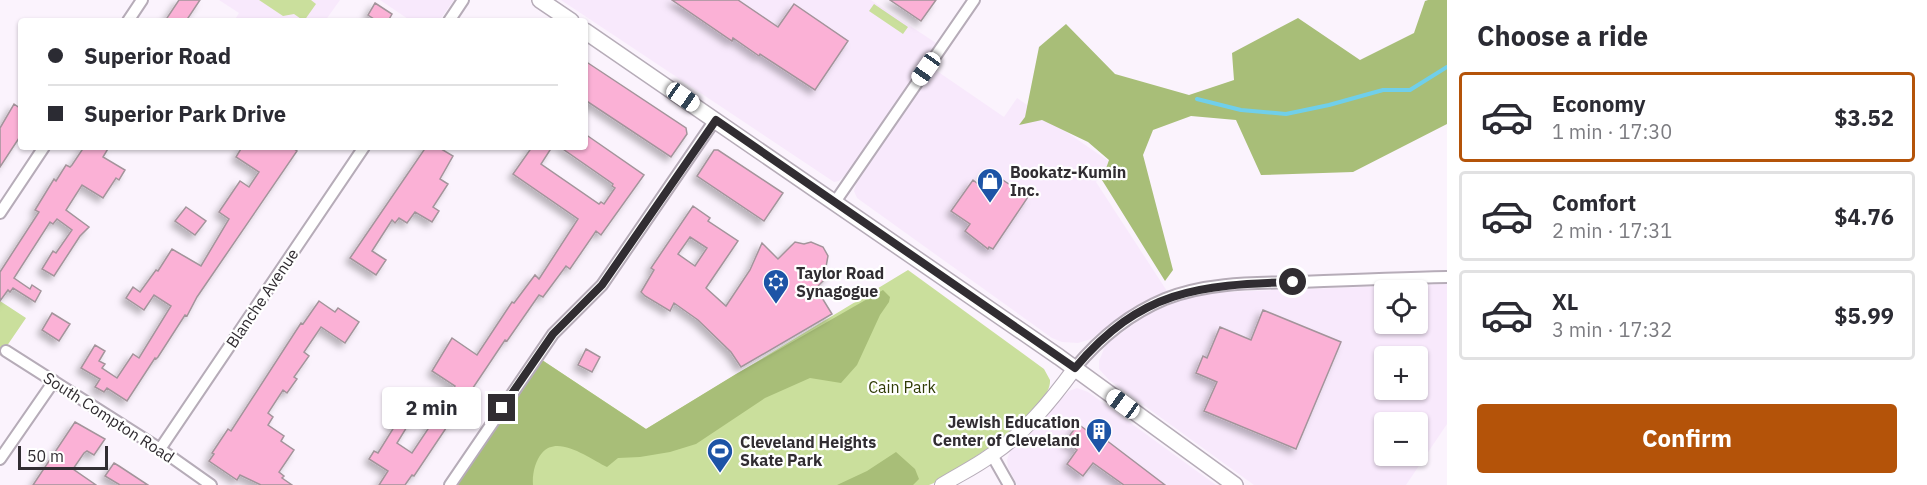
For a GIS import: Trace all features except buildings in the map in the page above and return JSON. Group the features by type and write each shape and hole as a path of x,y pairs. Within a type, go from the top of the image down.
{"main road":[{"path":"540,0 567,18"},
{"path":"588,33 1075,368 1235,485"}],"street":[{"path":"130,18 142,0"},
{"path":"451,18 463,0"},
{"path":"835,202 974,0"},
{"path":"450,485 553,334 609,276 716,120"},
{"path":"2,207 42,150"},
{"name":"Blanche Avenue","path":"160,449 362,150"},
{"path":"942,485 992,455 1037,415 1102,339 1134,315 1156,303 1184,292 1203,288 1250,284 1447,277"},
{"name":"South Compton Road","path":"6,351 160,449 211,485"},
{"path":"0,459 54,381"},
{"path":"992,455 1009,485"}],"shaded area":[{"path":"219,0 340,0 327,18 236,18 239,13"},
{"path":"380,0 454,0 441,18 407,18"},
{"path":"561,0 871,0 936,43 848,172 839,181 834,182"},
{"path":"934,69 1004,117 1017,98 1110,162 1096,182 1167,291 1133,307 1091,339 1078,343 1062,342 1052,338 857,198 854,191 856,184"},
{"path":"1447,284 1447,424 1428,452 1428,412 1374,412 1374,466 1419,466 1406,485 1254,485 1109,380 1099,369 1099,361 1106,344 1148,314 1183,299 1224,292 1374,287 1374,334 1428,334 1428,285"},
{"path":"1077,388 1088,392 1216,485 1017,485 1008,467 1007,460 1010,451 1069,391"}],"green space":[{"path":"259,0 311,0 316,4 306,18 300,18 294,14 283,16"},
{"path":"1447,0 1447,124 1353,172 1261,175 1236,120 1191,116 1153,130 1143,155 1173,270 1165,281 1102,180 1109,160 1088,142 1042,120 1019,125 1025,117 1039,47 1066,24 1115,74 1189,95 1234,80 1232,53 1298,18 1360,60 1414,33 1425,1"},
{"path":"874,4 908,27 903,34 869,11"},
{"name":"Cain Park","path":"908,270 1044,369 1050,380 1047,393 1021,422 983,452 934,483 929,485 457,485 542,360 646,429"},
{"path":"883,290 890,297 889,302 880,315 857,365 841,383 810,378 765,398 696,444 670,452 618,458 607,467 574,450 557,446 549,448 540,456 534,468 533,485 457,485 542,360 646,429 736,374"},
{"path":"0,301 26,318 0,356"},
{"path":"896,452 915,469 919,479 913,485 837,485 867,471"}],"waterway":[{"path":"1197,99 1241,110 1286,114 1383,90 1410,90 1447,67"}],"place":[{"name":"Bookatz-Kumin Inc.","path":"990,204"},
{"name":"Taylor Road Synagogue","path":"776,305"},
{"name":"Jewish Education Center of Cleveland","path":"1099,454"},
{"name":"Cleveland Heights Skate Park","path":"720,474"}],"route":[{"path":"502,408 553,334 602,285 716,120 1075,368 1102,339 1134,315 1163,300 1203,288 1293,282"}]}
